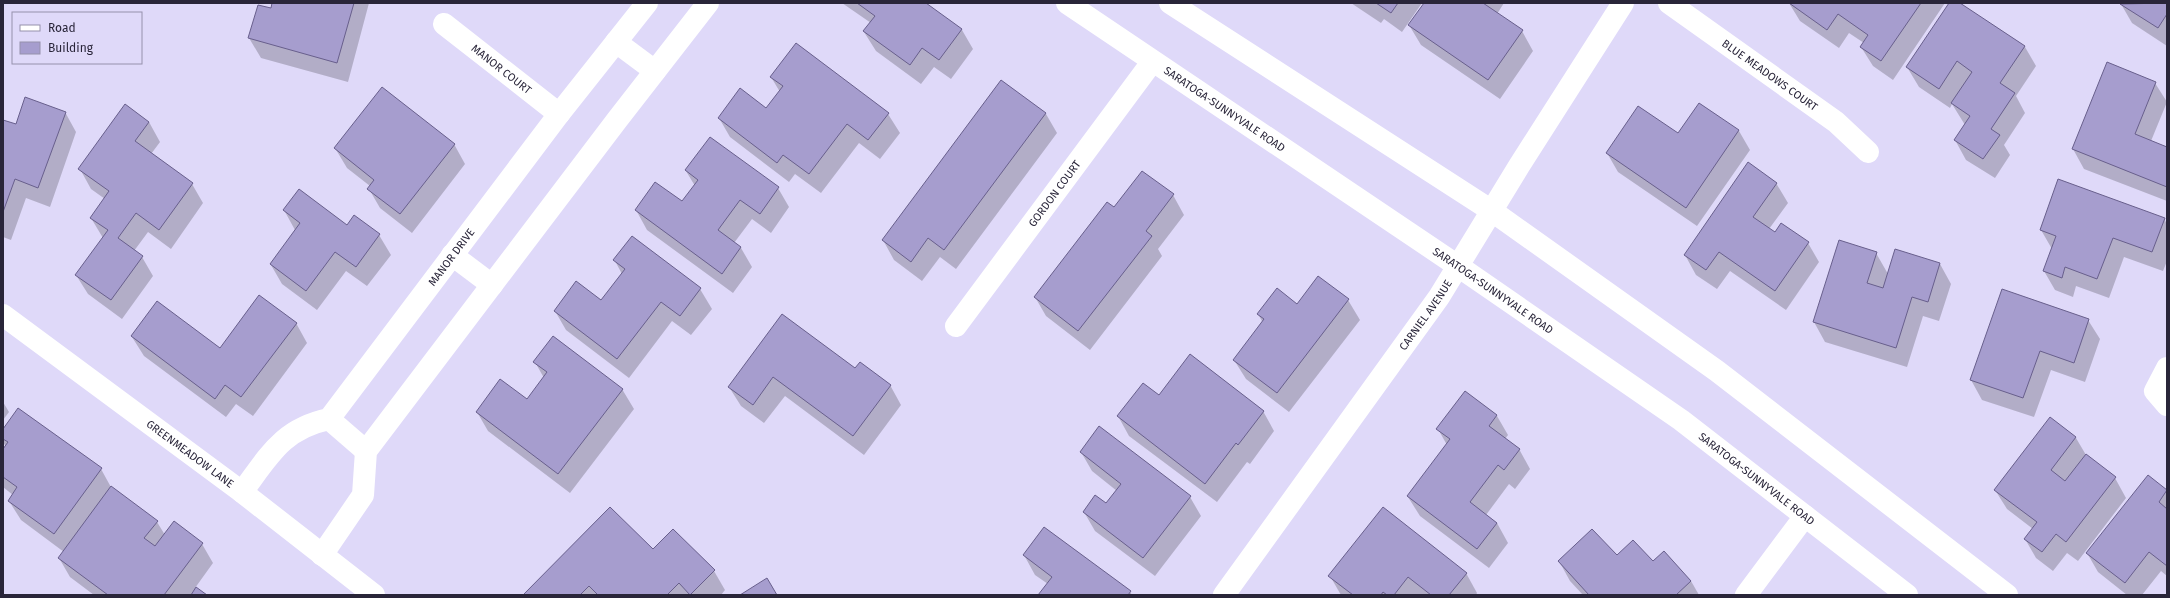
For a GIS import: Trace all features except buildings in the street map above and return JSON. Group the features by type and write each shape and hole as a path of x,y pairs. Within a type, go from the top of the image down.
{"street":[{"name":"MANOR DRIVE","path":"329,419 559,114 646,3"},
{"path":"322,554 363,495 366,451 708,3"},
{"name":"SARATOGA-SUNNYVALE ROAD","path":"1067,3 1152,62 1458,266 1681,420 1907,595"},
{"path":"1170,3 1492,211 1717,371 2007,595"},
{"name":"CARNIEL AVENUE","path":"1224,595 1438,297 1623,3"},
{"name":"BLUE MEADOWS COURT","path":"1669,3 1836,122 1868,152"},
{"name":"MANOR COURT","path":"444,24 559,114"},
{"path":"616,42 655,72"},
{"name":"GORDON COURT","path":"956,326 1152,62"},
{"path":"452,255 492,285"},
{"name":"GREENMEADOW LANE","path":"3,315 242,492 374,595"},
{"path":"2167,368 2155,391 2167,405"},
{"path":"242,492 283,439 310,423 329,419 366,451"},
{"path":"1746,595 1805,516"}]}
